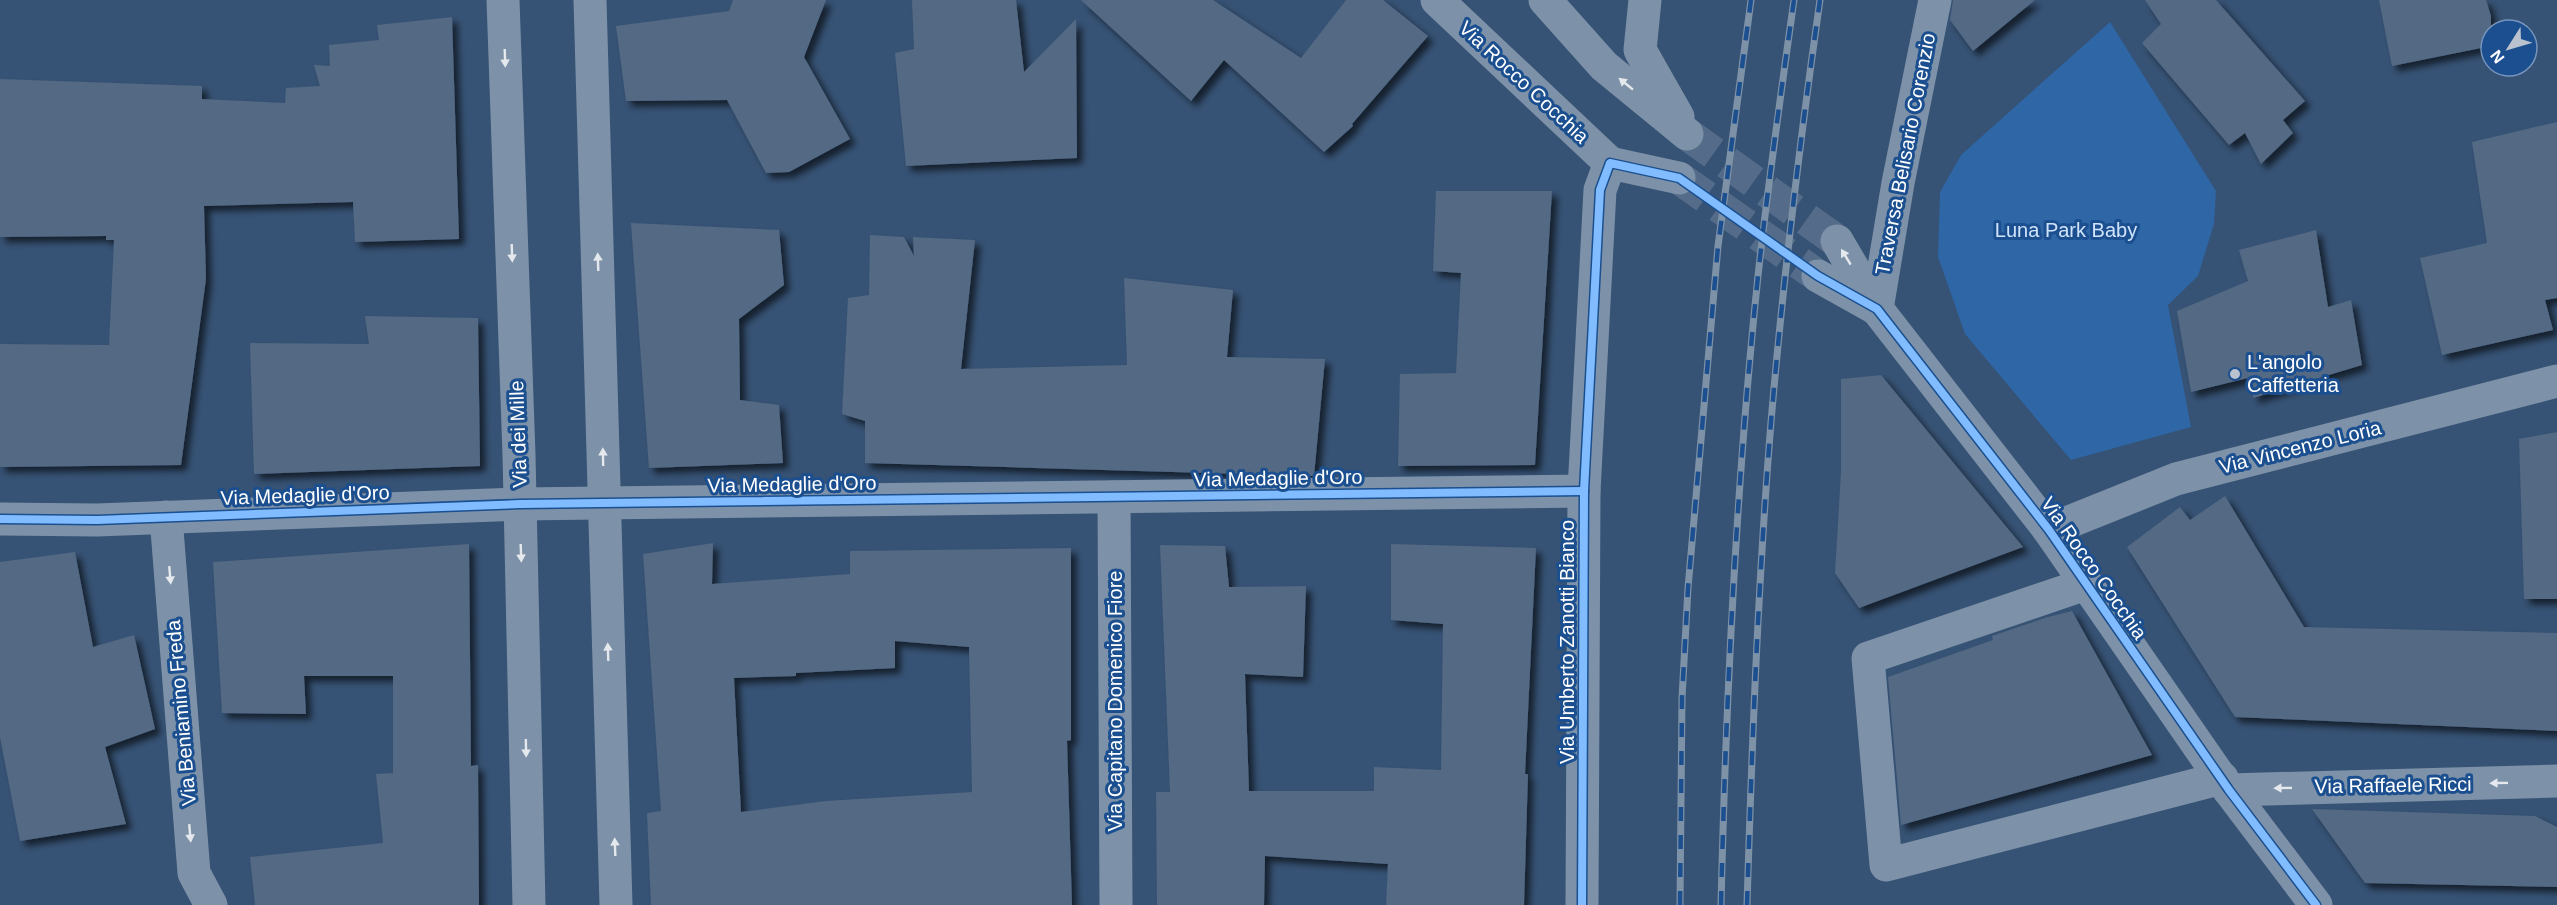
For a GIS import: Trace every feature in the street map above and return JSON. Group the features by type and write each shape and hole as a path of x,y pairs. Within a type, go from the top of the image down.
{"street":[{"name":"Via dei Mille","path":"503,0 520,504 529,905"},
{"path":"590,0 616,905"},
{"name":"Via Rocco Cocchia","path":"1437,0 1610,164"},
{"path":"1545,0 1604,66 1687,134 1640,50 1646,0"},
{"name":"Traversa Belisario Corenzio","path":"1877,309 1898,183 1935,0"},
{"path":"1610,164 1679,178"},
{"name":"Via Umberto Zanotti Bianco","path":"1582,905 1584,491 1600,190 1610,164"},
{"path":"1837,241 1877,309"},
{"name":"Via Rocco Cocchia","path":"1818,276 1877,309 2049,530 2225,784 2316,905"},
{"name":"Via Vincenzo Loria","path":"2049,530 2176,479 2557,381"},
{"name":"Via Medaglie d'Oro","path":"0,519 166,517 520,504 1584,491"},
{"name":"Via Capitano Domenico Fiore","path":"1114,497 1116,905"},
{"name":"Via Beniamino Freda","path":"166,517 194,873 211,905"},
{"name":"Via Raffaele Ricci","path":"2086,584 1868,658 1886,865 2225,784 2557,781"}],"green space":[{"name":"Luna Park Baby","path":"2110,22 2216,191 2214,224 2198,276 2168,305 2191,427 2071,460 1965,334 1938,257 1940,192 1961,155"}],"building":[{"path":"733,0 826,0 804,57 850,139 789,172 766,173 727,100 626,101 616,26 729,11"},
{"path":"912,0 1016,0 1024,72 1076,19 1077,158 906,166 895,53 914,49"},
{"path":"1081,0 1213,0 1301,58 1346,0 1383,0 1428,36 1352,124 1353,126 1324,152 1224,60 1191,101"},
{"path":"1953,0 2035,0 1973,51 1950,20"},
{"path":"2145,0 2216,0 2305,101 2283,120 2293,133 2261,164 2245,133 2229,145 2142,43 2161,24"},
{"path":"2379,0 2486,0 2491,18 2479,18 2479,48 2392,66"},
{"path":"452,17 459,239 355,242 353,202 204,206 206,279 181,465 0,467 0,344 109,345 114,240 106,240 106,236 0,237 0,79 202,86 202,99 285,103 286,88 320,86 314,65 330,66 329,45 379,40 377,25"},
{"path":"2557,122 2557,298 2545,300 2553,330 2442,355 2420,258 2487,243 2472,142"},
{"path":"1436,191 1552,191 1535,465 1398,466 1400,374 1456,373 1461,273 1433,271"},
{"path":"631,223 779,230 784,285 739,319 740,400 779,405 783,463 649,468"},
{"path":"2316,230 2328,307 2351,300 2362,365 2253,398 2252,377 2191,392 2177,311 2248,281 2239,250"},
{"path":"870,235 904,237 914,256 913,237 975,240 961,369 1127,365 1124,278 1233,290 1227,357 1325,359 1314,476 865,463 865,421 842,414 848,298 869,295"},
{"path":"365,316 478,318 480,466 254,474 250,343 369,344"},
{"path":"1881,375 2023,547 1859,608 1835,573 1841,472 1841,379"},
{"path":"2557,432 2557,599 2524,599 2519,439"},
{"path":"2225,496 2304,627 2557,633 2557,731 2235,717 2127,547 2180,507 2190,520"},
{"path":"713,543 712,584 850,574 850,551 1071,548 1071,740 1067,741 1072,905 651,905 647,813 661,811 643,554","holes":["895,641 969,647 972,792 826,801 741,812 734,678 796,676 796,673 895,668"]},
{"path":"469,544 471,766 478,765 479,905 255,905 250,857 383,843 376,774 393,773 393,676 304,676 306,714 222,713 213,562"},
{"path":"1391,544 1536,548 1525,774 1528,774 1524,905 1386,905 1388,864 1265,856 1264,905 1157,905 1156,792 1170,792 1160,545 1225,546 1229,587 1306,586 1303,677 1245,674 1249,791 1374,791 1374,767 1441,770 1443,624 1391,620"},
{"path":"75,552 93,647 134,635 155,729 105,747 126,824 20,841 0,737 0,562"},
{"path":"2072,611 2152,755 1901,825 1888,677 1993,640 1992,636"},
{"path":"2312,809 2535,816 2557,827 2557,887 2365,883"}],"tunnel":[{"path":"1687,134 1837,241"},
{"path":"1679,178 1818,276"}],"railway":[{"path":"1680,905 1682,698 1688,588 1718,246 1751,0"},
{"path":"1721,905 1729,669 1750,354 1762,242 1794,0"},
{"path":"1747,905 1762,543 1771,422 1793,211 1820,0"}],"cycle path":[{"path":"1582,905 1584,491 1600,190 1610,163 1679,178 1818,276 1877,309 2049,530 2229,790 2316,905"},
{"path":"0,519 97,520 520,504 1584,491"}],"place":[{"name":"L'angolo Caffetteria","path":"2235,374"}]}
